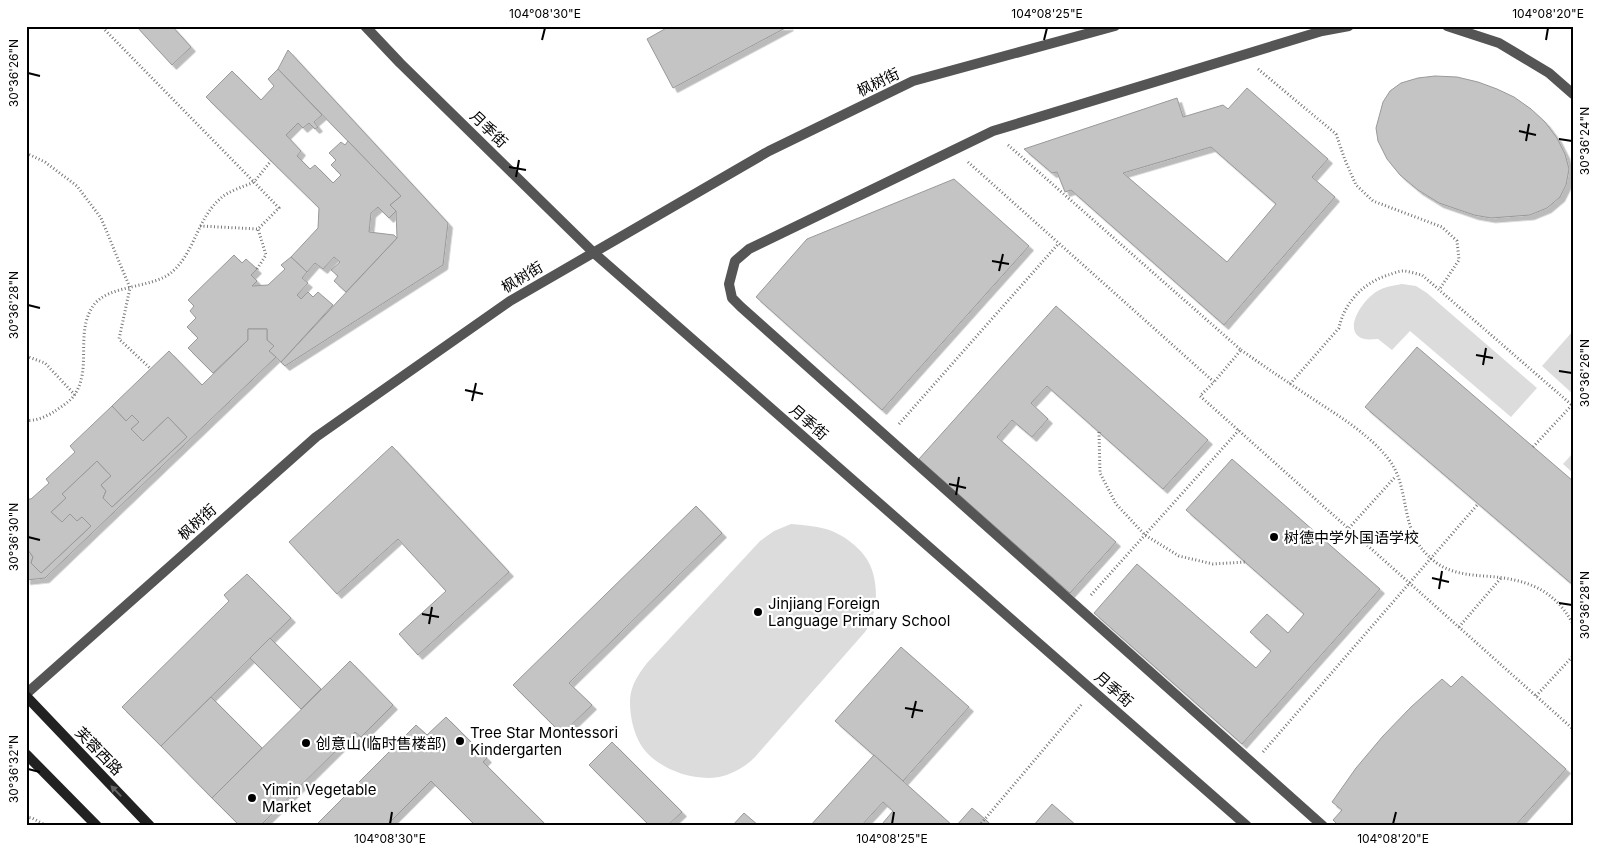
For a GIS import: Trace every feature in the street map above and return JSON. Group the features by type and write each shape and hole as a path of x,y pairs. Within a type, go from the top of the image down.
{"main road":[{"name":"芙蓉西路","path":"26,695 150,826"},
{"path":"26,754 97,826"}],"street":[{"name":"月季街","path":"365,26 400,63 594,253 1247,826"},
{"name":"枫树街","path":"26,695 316,437 510,301 769,150 913,81 1115,26"},
{"path":"1323,826 741,307 732,298 729,284 735,261 749,248 993,131 1322,31 1348,26"},
{"path":"1447,26 1499,43 1549,73 1573,94"}],"path":[{"path":"101,26 279,208 258,229 200,226"},
{"path":"1242,55 1336,134 1356,185 1373,201 1442,226 1457,241 1459,260 1439,290"},
{"path":"993,131 1241,350 1354,426 1388,458 1397,475 1412,532 1421,550 1439,564 1456,572 1514,579 1535,586 1553,597 1566,611 1573,624"},
{"path":"955,150 1214,382"},
{"path":"26,153 45,162 77,186 101,218 130,288 119,339 151,369"},
{"path":"26,420 30,421 52,414 75,395 83,372 85,326 93,305 107,294 148,283 171,272 189,252 208,212 221,198 254,182 271,162"},
{"path":"257,269 266,255 258,229"},
{"path":"887,437 1059,243"},
{"path":"1290,384 1340,328 1341,318 1359,291 1379,278 1402,271 1422,275 1572,405 1533,447"},
{"path":"1241,350 1200,396 1573,729"},
{"path":"26,356 45,363 75,395"},
{"path":"1078,608 1239,430"},
{"path":"1099,432 1100,472 1116,504 1145,535 1179,556 1213,564 1245,562"},
{"path":"1349,528 1397,475"},
{"path":"1253,764 1478,504"},
{"path":"1459,627 1502,578"},
{"path":"1536,696 1573,656"},
{"path":"979,826 1093,691"},
{"path":"26,817 47,826"}],"shaded area":[{"path":"1402,284 1416,286 1427,293 1537,388 1511,417 1410,331 1392,350 1378,339 1365,339 1358,336 1354,326 1355,320 1364,303 1379,290"},
{"path":"1573,331 1573,394 1542,366"},
{"path":"1573,453 1573,473 1563,464"},
{"path":"791,524 832,531 846,538 863,553 870,565 875,584 875,606 869,625 865,632 747,764 729,774 710,778 690,776 672,770 648,754 636,736 630,706 631,692 635,682 647,663 760,541 774,531"}],"building":[{"path":"136,26 172,26 191,47 172,65"},
{"path":"670,26 789,26 673,88 647,39"},
{"path":"288,50 448,223 443,265 285,366 281,362 397,238 396,211 390,205 401,196 278,69"},
{"path":"278,69 322,115 314,122 318,127 315,129 309,123 303,128 298,123 286,135 301,151 297,156 310,169 315,165 333,183 341,175 331,165 336,160 329,153 341,142 345,145 348,141 401,196 390,205 396,211 389,218 378,207 371,213 369,232 394,235 397,238 346,292 334,281 338,276 331,270 340,262 334,257 323,269 315,263 307,272 291,257 318,228 319,208 206,97 232,71 261,100 274,86 268,79"},
{"path":"1435,76 1457,77 1497,89 1514,97 1545,122 1557,138 1565,154 1569,169 1566,185 1560,197 1547,208 1530,215 1491,218 1474,215 1439,203 1418,190 1400,175 1387,159 1378,141 1376,128 1383,102 1390,91 1401,83"},
{"path":"1247,88 1328,159 1312,177 1335,197 1224,325 1071,190 1065,192 1057,172 1052,173 1024,149 1177,98 1183,117 1223,105 1228,109","holes":["1211,147 1276,204 1227,262 1123,173"]},
{"path":"954,179 1029,246 882,410 756,297 807,239"},
{"path":"234,255 242,263 246,259 257,269 251,275 257,281 252,286 268,285 285,269 281,265 291,257 307,272 302,278 308,283 297,295 301,299 308,292 313,297 318,292 333,305 281,362 269,351 274,346 267,340 267,329 248,329 248,340 213,373 188,348 198,338 187,327 196,318 190,311 194,306 188,300"},
{"path":"1056,306 1208,440 1163,489 1047,386 1031,403 1048,419 1032,437 1012,420 997,437 1116,542 1070,593 919,459"},
{"path":"248,329 267,329 267,340 274,346 269,351 276,357 45,578 26,580 26,550 33,557 31,563 41,573 91,526 82,517 77,521 70,514 62,522 51,512 66,498 62,494 97,461 111,476 101,485 106,491 103,498 112,507 187,437 168,417 143,441 131,429 139,422 132,415 126,421 112,406 169,351 202,385 248,340"},
{"path":"1417,347 1573,481 1573,585 1365,407"},
{"path":"112,406 126,421 132,415 139,422 131,429 143,441 168,417 187,437 112,507 103,498 106,491 101,485 111,476 97,461 62,494 66,498 51,512 62,522 70,514 77,521 82,517 91,526 41,573 31,563 33,557 26,550 26,499 31,499 49,483 46,479 75,452 70,446"},
{"path":"392,446 509,572 418,655 399,634 446,591 398,539 337,594 289,542"},
{"path":"1232,459 1380,589 1242,744 1094,613 1137,564 1256,668 1271,651 1250,632 1267,614 1288,633 1304,614 1186,510"},
{"path":"696,506 722,533 569,683 592,705 562,734 513,685"},
{"path":"247,574 291,618 161,746 122,707 229,601 224,595"},
{"path":"270,638 321,689 301,709 250,658"},
{"path":"901,647 969,707 903,781 835,721"},
{"name":"创意山(临时售楼部)","path":"350,661 393,705 361,737 355,732 260,826 240,826 212,798"},
{"path":"1462,676 1566,769 1515,826 1339,826 1333,820 1342,810 1332,802 1356,768 1411,707 1442,679 1451,687"},
{"path":"211,697 262,748 212,798 161,746"},
{"path":"446,717 487,758 483,762 545,824 544,826 476,826 431,781 386,826 315,826 416,725 427,735"},
{"path":"612,742 682,812 667,826 650,826 589,765"},
{"path":"874,755 953,826 884,826 882,824 893,811 883,802 861,826 810,826"},
{"path":"1052,804 1077,826 1033,826"},
{"path":"972,808 985,819 992,826 956,826"},
{"path":"744,813 759,826 732,826"}],"place":[{"name":"树德中学外国语学校","path":"1274,537"},
{"name":"Jinjiang Foreign Language Primary School","path":"758,612"},
{"name":"Tree Star Montessori Kindergarten","path":"460,741"},
{"name":"创意山(临时售楼部)","path":"306,743"},
{"name":"Yimin Vegetable Market","path":"252,798"}]}
